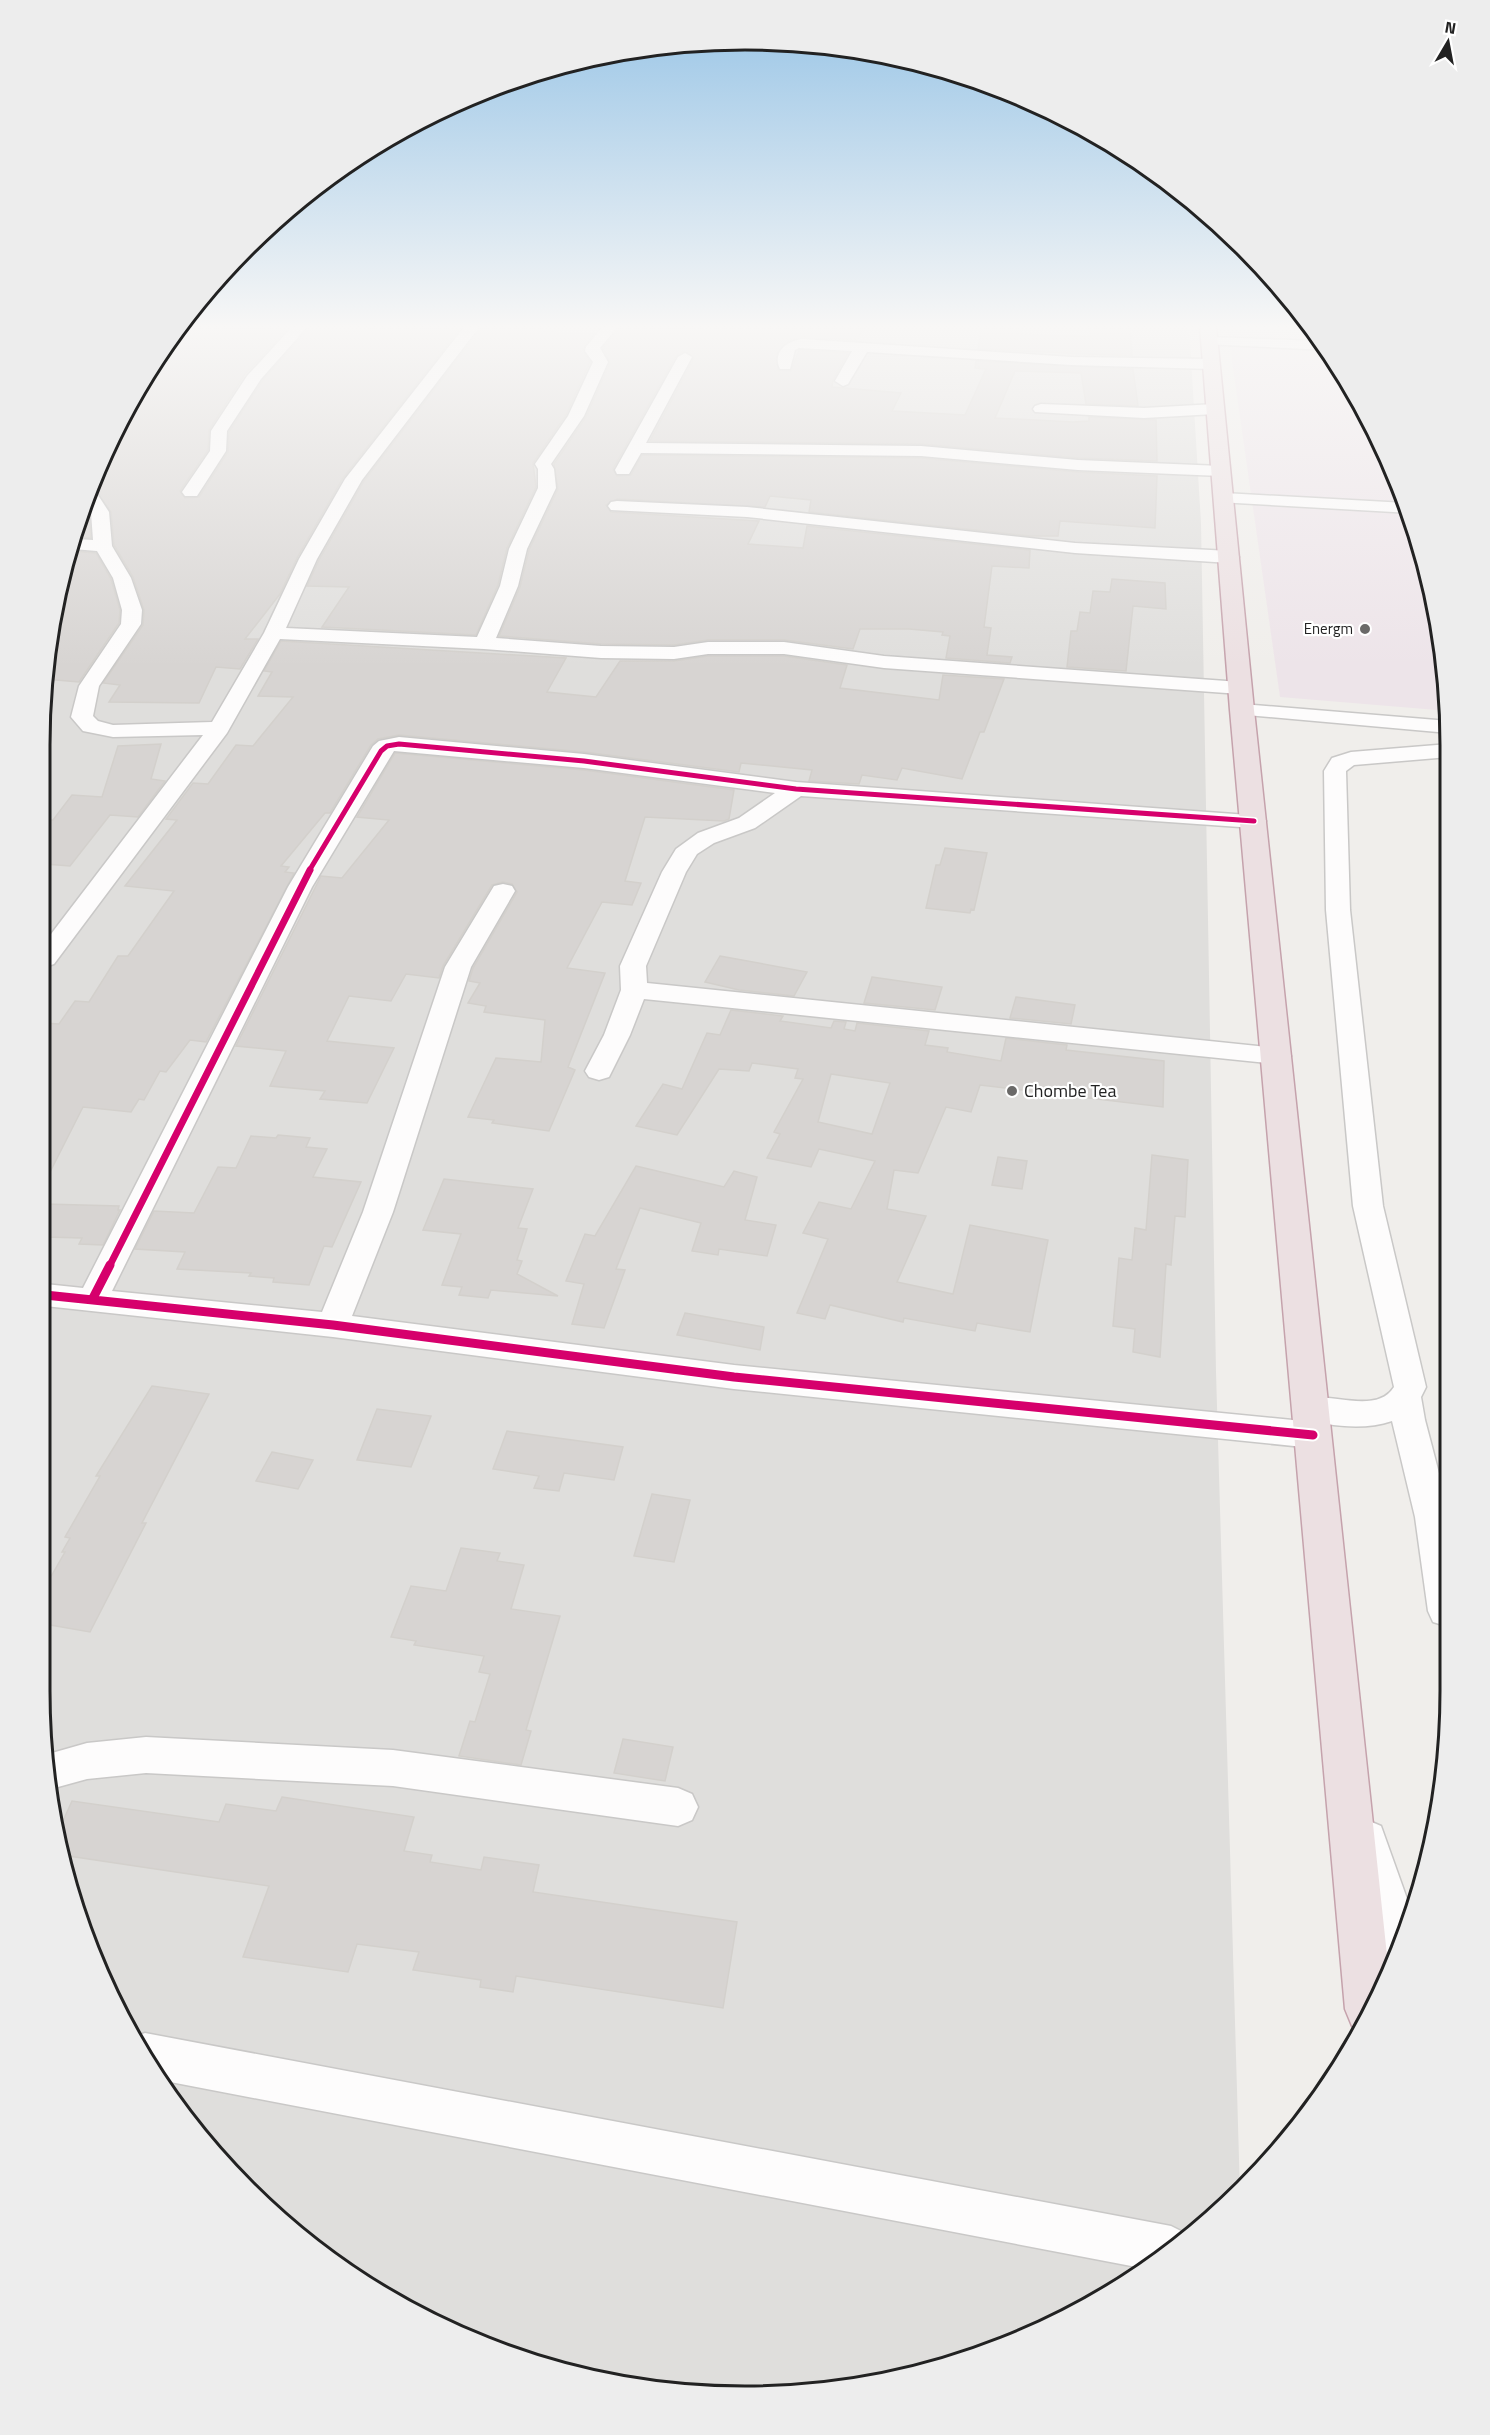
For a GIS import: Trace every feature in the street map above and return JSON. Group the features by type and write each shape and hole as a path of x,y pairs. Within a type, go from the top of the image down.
{"highway":[{"path":"1218,440 1241,699 1368,2000"}],"street":[{"path":"191,492 218,452 219,440"},
{"path":"50,952 219,728 274,633 308,559 354,479 385,440"},
{"path":"484,643 509,586 518,549 547,488 546,469 543,464 559,440"},
{"path":"623,470 639,440"},
{"path":"634,448 921,451 1078,465 1399,507"},
{"path":"93,502 100,512 103,546 122,578 132,610 131,624 89,686 82,717 91,726 113,730 219,728"},
{"path":"617,506 747,512 1075,548 1230,557"},
{"path":"79,544 103,546"},
{"path":"274,633 647,653 674,653 708,648 784,648 884,662 1241,699 1440,726"},
{"path":"92,1300 300,887 381,751 387,746 399,744 584,761 796,789 1254,821"},
{"path":"1440,753 1425,756 1351,759 1340,763 1335,771 1338,910 1368,1206 1407,1370 1410,1387 1406,1399 1408,1420 1433,1517 1440,1568"},
{"path":"599,1071 617,1035 634,990 633,966 674,872 688,849 706,838 747,823 796,789"},
{"path":"333,1325 378,1212 458,967 502,891"},
{"path":"634,990 1277,1056"},
{"path":"50,1296 333,1325 734,1377 1311,1422 1378,1414 1395,1408 1406,1399"},
{"path":"54,1770 87,1761 146,1755 393,1768 678,1808"},
{"path":"1346,1770 1397,1933"},
{"path":"155,2057 1160,2248"}],"shaded area":[{"path":"120,440 1196,440 1201,523 1216,1372 1240,2179 1204,2213 1168,2242 1093,2292 1053,2314 969,2349 925,2362 836,2380 745,2386 654,2380 565,2362 521,2349 437,2314 397,2292 322,2242 286,2213 222,2149 193,2113 143,2038 121,1998 86,1914 73,1870 55,1781 50,1690 51,700 55,654 73,565 86,521"},
{"path":"1243,440 1370,440 1404,521 1417,565 1435,654 1439,710 1280,697"}],"building":[{"path":"120,440 209,440 208,450 180,491 185,498 199,497 228,452 229,440 373,440 343,478 297,558 280,594 245,639 258,639 240,669 216,667 199,703 109,702 120,685 103,683 143,625 144,610 133,577 114,545 111,512 97,492"},
{"path":"396,440 549,440 533,463 536,487 507,548 498,585 476,635 322,627 349,587 307,586 319,560 364,481"},
{"path":"571,440 629,440 613,469 617,476 631,475 642,455 921,458 1078,472 1157,476 1155,528 1060,521 1058,536 1030,536 809,512 811,500 770,496 765,507 617,499 606,505 611,512 759,521 748,544 803,548 807,526 1030,550 1029,568 992,566 984,627 991,628 987,655 1012,657 1010,663 946,658 950,636 942,635 943,632 909,629 860,629 853,649 784,640 708,640 674,645 601,644 499,636 520,587 529,550 558,489 554,464"},
{"path":"1156,440 1157,461 1078,458 921,444 650,441"},
{"path":"89,513 91,538 81,537"},
{"path":"77,551 96,553 111,579 120,610 119,623 79,682 53,680 63,609"},
{"path":"1112,579 1165,583 1166,609 1133,606 1126,671 1067,667 1071,631 1077,631 1080,612 1090,613 1093,591 1110,592"},
{"path":"281,641 566,658 547,692 596,697 620,661 674,661 708,656 784,656 847,665 840,688 939,700 943,675 1004,679 984,732 980,732 962,779 902,768 897,780 862,775 859,784 809,781 812,770 741,763 739,772 584,752 399,735 378,739 371,745 330,813 325,813 281,866 289,867 285,872 294,873 206,1042 190,1040 166,1072 160,1071 144,1100 139,1099 131,1112 83,1107 50,1172 50,1023 59,1024 75,1001 89,1002 118,956 128,956 174,891 125,886 177,820 166,819 193,783 208,784 236,745 253,746 293,697 258,696 272,672 264,671"},
{"path":"161,744 151,779 165,781 138,817 110,815 70,866 50,864 50,820 53,820 72,795 102,797 118,746"},
{"path":"395,753 584,770 734,790 729,819 724,821 645,817 625,881 641,883 632,905 602,902 567,968 605,973 568,1067 575,1070 549,1131 492,1123 494,1120 468,1117 496,1058 541,1062 545,1020 484,1012 486,1006 468,1003 480,983 469,981 473,968 517,892 512,884 503,882 492,885 443,966 439,978 406,974 391,1001 349,996 327,1041 394,1048 367,1103 320,1099 325,1091 270,1086 286,1051 236,1046 321,876 342,878 389,820 357,817"},
{"path":"945,848 987,853 974,910 971,909 970,913 926,908 936,865 940,865"},
{"path":"720,956 807,972 794,996 739,990 705,982"},
{"path":"872,977 942,987 935,1010 864,1003"},
{"path":"1016,997 1075,1005 1071,1024 1010,1018"},
{"path":"731,1010 783,1016 780,1021 831,1028 834,1021 846,1022 844,1029 855,1031 857,1023 929,1031 925,1045 948,1048 947,1052 1001,1061 1006,1038 1067,1045 1066,1050 1164,1061 1163,1107 980,1085 971,1112 946,1107 918,1173 894,1170 887,1209 926,1216 897,1282 953,1294 970,1225 1048,1240 1030,1332 977,1323 975,1331 904,1318 903,1322 830,1305 825,1319 797,1313 828,1239 803,1233 819,1202 851,1209 875,1161 819,1149 811,1167 767,1158 780,1134 774,1132 803,1079 795,1078 798,1069 752,1063 749,1071 719,1069 677,1135 636,1126 663,1084 682,1089 707,1033 720,1035","holes":["831,1074 890,1083 872,1134 818,1122"]},
{"path":"278,1135 310,1138 306,1147 327,1149 313,1177 361,1182 332,1247 324,1246 309,1285 273,1282 274,1278 249,1276 251,1273 177,1269 185,1252 135,1249 154,1211 194,1213 218,1167 236,1168 251,1136 276,1138"},
{"path":"1152,1155 1188,1160 1185,1217 1175,1216 1171,1265 1166,1264 1160,1357 1133,1352 1135,1329 1113,1326 1119,1258 1132,1260 1135,1228 1146,1230"},
{"path":"998,1157 1027,1161 1022,1189 992,1185"},
{"path":"636,1166 724,1187 734,1171 757,1177 745,1220 776,1225 767,1256 719,1249 718,1255 692,1251 701,1223 640,1208 616,1269 625,1270 604,1328 572,1324 584,1284 566,1281 585,1234 595,1236"},
{"path":"444,1179 533,1189 518,1228 527,1229 517,1260 522,1261 517,1274 558,1296 491,1290 488,1298 459,1295 462,1287 442,1285 461,1234 423,1230"},
{"path":"50,1204 119,1206 118,1210 120,1210 103,1245 79,1244 82,1238 50,1237"},
{"path":"685,1313 764,1327 760,1350 677,1335"},
{"path":"152,1386 209,1394 142,1523 146,1523 90,1632 50,1625 50,1578 65,1552 62,1552 70,1538 65,1537 100,1476 96,1476"},
{"path":"377,1409 431,1416 411,1467 357,1460"},
{"path":"507,1431 623,1447 614,1480 564,1473 559,1491 534,1488 539,1476 493,1469"},
{"path":"272,1452 313,1460 298,1489 256,1481"},
{"path":"652,1494 690,1500 674,1562 634,1556"},
{"path":"461,1548 500,1553 497,1561 524,1565 511,1609 560,1616 526,1730 531,1731 521,1765 459,1756 470,1721 475,1722 490,1674 479,1672 484,1656 414,1645 416,1641 391,1637 411,1586 446,1591"},
{"path":"623,1739 673,1747 665,1781 614,1773"},
{"path":"282,1797 414,1817 404,1851 432,1855 430,1862 481,1870 484,1857 539,1865 533,1892 737,1922 723,2008 516,1976 513,1992 480,1987 481,1980 413,1970 419,1952 357,1944 348,1972 243,1957 269,1886 70,1856 62,1822 72,1801 219,1822 226,1804 276,1811"}],"cycle path":[{"path":"92,1300 300,887 381,751 387,746 399,744 584,761 796,789 1254,821"},
{"path":"50,1296 333,1325 734,1377 1313,1435"}],"place":[{"name":"Energm","path":"1365,629"},
{"name":"Chombe Tea","path":"1012,1091"}]}
